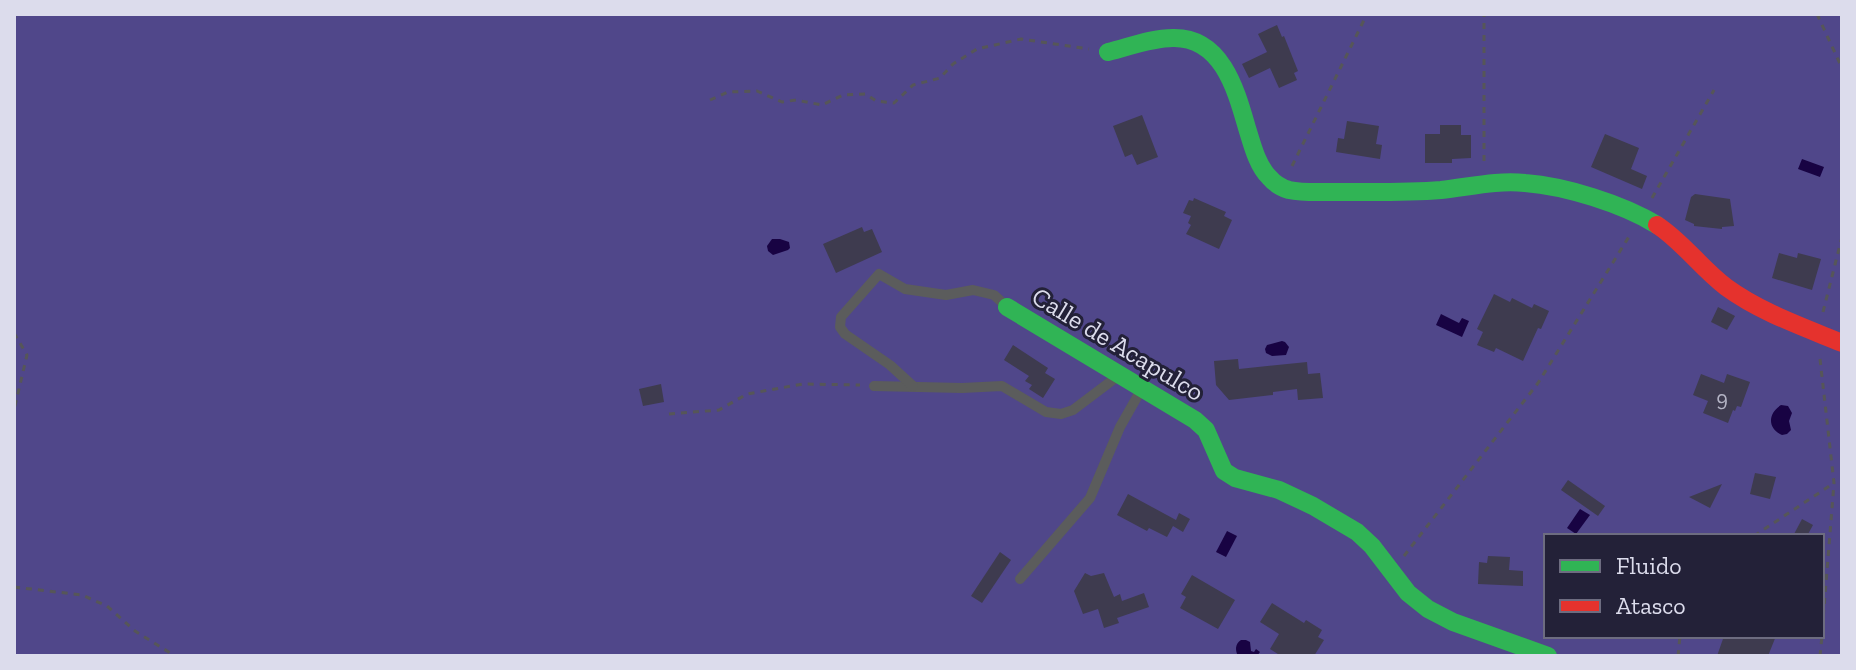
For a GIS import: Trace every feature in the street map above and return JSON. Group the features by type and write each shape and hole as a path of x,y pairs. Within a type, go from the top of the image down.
{"street":[{"path":"1108,52 1166,38 1180,38 1210,50 1230,75 1260,164 1269,180 1282,188 1299,191 1403,192 1519,181 1539,184 1643,215 1667,231 1714,278 1738,295 1842,343"},
{"name":"Calle de Acapulco","path":"1007,307 1195,420 1206,430 1224,471 1235,478 1279,490 1357,532 1372,546 1408,593 1428,609 1453,622 1548,656"}],"lane":[{"path":"913,386 840,327 841,317 879,274 905,289 946,295 973,290 994,295 1007,307"},
{"path":"874,386 1002,386 1046,412 1061,414 1073,410 1119,374"},
{"path":"1020,579 1090,498 1120,427 1142,388"}],"path":[{"path":"1282,188 1367,14"},
{"path":"1817,14 1842,68"},
{"path":"1484,16 1484,185"},
{"path":"710,100 728,92 757,91 782,102 796,100 822,105 843,95 866,94 876,101 894,103 913,85 940,78 953,64 977,49 1021,39 1108,52"},
{"path":"1392,572 1538,383 1643,215 1714,90"},
{"path":"1824,610 1834,483 1817,333 1842,237"},
{"path":"14,333 27,355 14,410"},
{"path":"669,414 719,410 747,394 803,384 874,386"},
{"path":"1757,534 1834,483"},
{"path":"14,587 82,595 107,606 135,631 175,656"}],"shaded area":[{"path":"14,14 1842,14 1842,656 14,656"},
{"path":"1802,159 1824,167 1820,177 1798,169"},
{"path":"772,239 789,242 790,248 773,255 767,246"},
{"path":"1441,314 1459,323 1462,318 1469,321 1462,337 1436,325"},
{"path":"1282,341 1289,347 1286,355 1266,353 1267,345"},
{"path":"1781,405 1788,406 1792,413 1789,421 1791,430 1782,435 1774,429 1771,421 1773,413"},
{"path":"1580,509 1590,515 1576,534 1567,528"},
{"path":"1227,531 1237,536 1226,557 1216,552"},
{"path":"1241,640 1250,642 1251,651 1256,649 1260,652 1257,656 1238,656 1236,647"}],"building":[{"path":"1277,25 1298,71 1294,73 1297,80 1279,88 1270,68 1249,78 1242,64 1267,52 1258,34"},
{"path":"1142,115 1158,157 1137,165 1132,154 1125,157 1113,126"},
{"path":"1347,121 1379,126 1376,144 1382,145 1380,159 1336,152 1338,138 1344,139"},
{"path":"1440,125 1461,125 1461,135 1471,135 1471,158 1452,159 1452,163 1425,163 1425,134 1440,134"},
{"path":"1605,134 1639,148 1631,169 1647,176 1642,189 1591,167"},
{"path":"1695,194 1730,199 1734,226 1722,229 1694,226 1685,220 1691,197"},
{"path":"1194,198 1226,212 1224,216 1232,220 1219,249 1186,234 1191,225 1188,223 1191,216 1183,213 1189,200 1193,201"},
{"path":"862,227 864,232 872,229 882,252 836,273 823,244"},
{"path":"1779,253 1797,258 1798,253 1821,259 1812,290 1772,278"},
{"path":"1494,294 1510,302 1512,298 1532,308 1534,304 1549,311 1523,361 1496,348 1494,352 1477,345 1483,332 1477,329"},
{"path":"1718,307 1735,316 1727,330 1711,322"},
{"path":"1013,345 1048,368 1045,373 1055,379 1043,398 1029,389 1032,385 1025,381 1029,376 1004,360"},
{"path":"1238,359 1239,369 1307,362 1308,374 1320,373 1323,398 1298,400 1297,389 1229,400 1216,385 1214,361"},
{"path":"1701,374 1724,383 1727,374 1750,382 1741,407 1733,410 1728,423 1703,413 1708,401 1693,395"},
{"path":"661,384 664,402 643,406 639,389"},
{"path":"1755,473 1776,477 1770,499 1750,494"},
{"path":"1568,480 1605,506 1598,516 1561,490"},
{"path":"1722,484 1710,508 1689,497"},
{"path":"1128,494 1176,520 1179,513 1190,519 1183,532 1173,526 1167,537 1149,528 1147,531 1117,515"},
{"path":"1802,519 1813,525 1808,534 1794,534"},
{"path":"1000,552 1011,560 982,603 971,596"},
{"path":"1488,556 1510,557 1509,570 1523,571 1523,586 1478,584 1479,562 1487,563"},
{"path":"1085,573 1091,576 1104,573 1114,597 1120,594 1122,601 1144,593 1149,607 1117,618 1119,623 1104,628 1098,609 1083,614 1074,591"},
{"path":"1192,575 1235,600 1218,629 1180,608 1186,597 1181,594"},
{"path":"1272,603 1322,630 1318,637 1324,640 1314,656 1281,656 1270,649 1279,634 1260,622"},
{"path":"1723,638 1775,638 1768,656 1717,656"}],"traffic: fast":[{"path":"1108,52 1165,38 1190,40 1204,46 1215,56 1232,83 1261,167 1273,181 1289,190 1414,192 1494,183 1525,183 1593,197 1657,225"},
{"path":"1007,307 1195,420 1206,430 1224,471 1235,478 1279,490 1357,532 1372,546 1408,593 1428,609 1453,622 1548,656"}],"traffic: jam":[{"path":"1657,225 1739,296 1842,343"}]}
